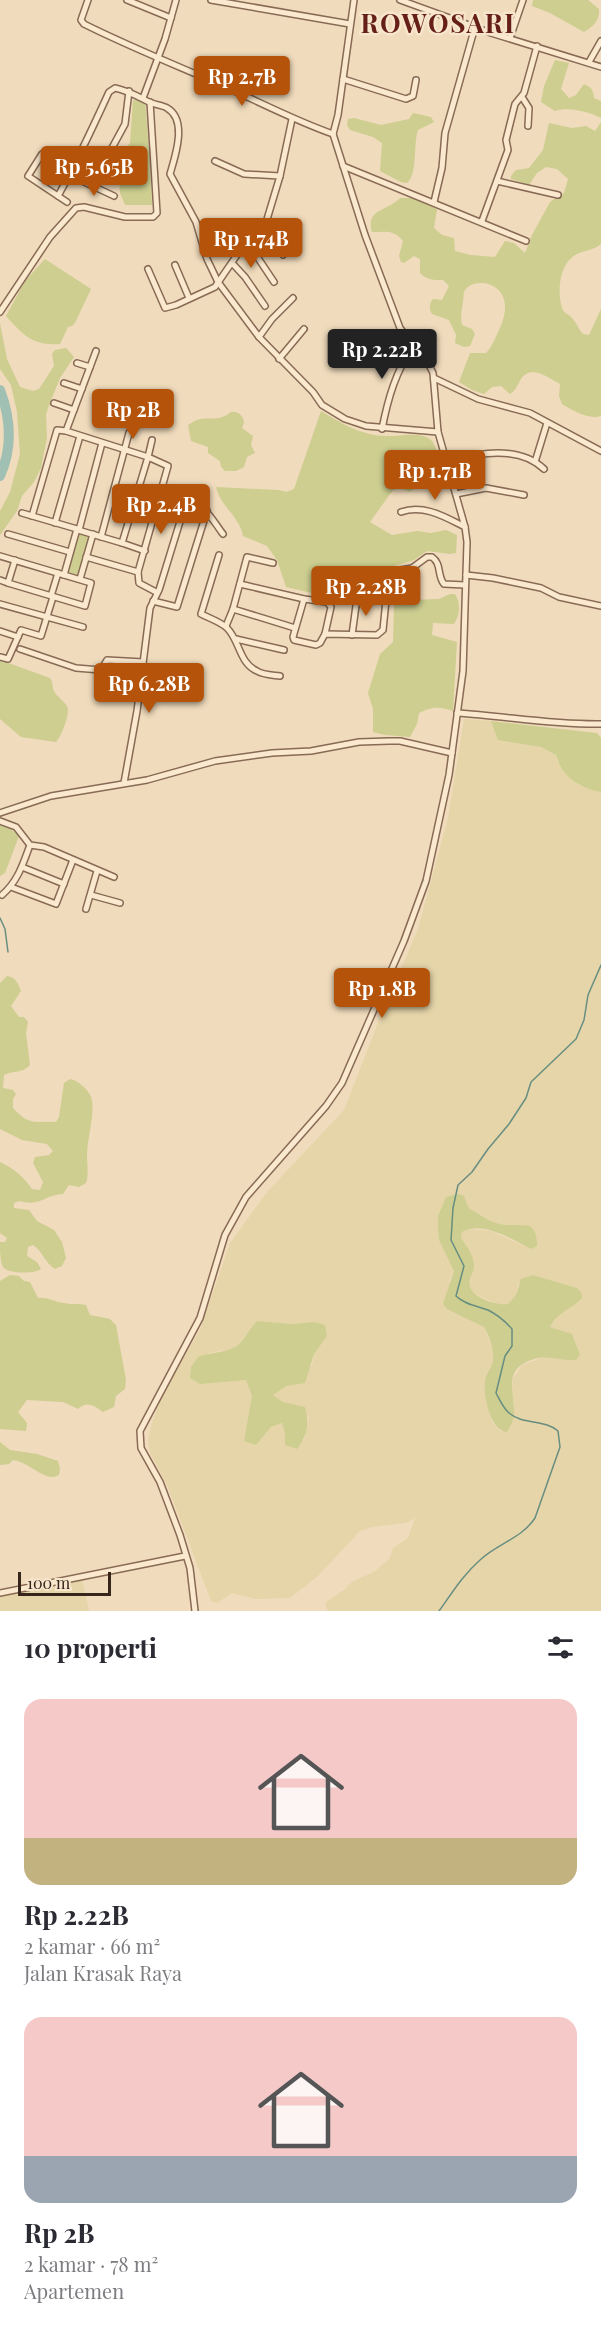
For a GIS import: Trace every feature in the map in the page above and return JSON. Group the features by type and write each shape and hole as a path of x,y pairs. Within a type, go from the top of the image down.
{"street":[{"path":"88,0 81,20 84,24 292,119 333,134"},
{"path":"127,0 171,18"},
{"path":"143,98 176,0"},
{"path":"211,0 350,24"},
{"path":"195,1611 189,1569 180,1535 160,1482 141,1448 140,1431 200,1318 225,1235 246,1197 326,1106 342,1083 404,941 426,881 452,753 462,671 466,575 465,527 438,432 434,378 429,365 400,328 365,235 333,134 338,115 354,0"},
{"path":"400,0 412,2 475,27 601,67"},
{"path":"510,38 523,0"},
{"path":"434,201 442,168 445,133 475,27"},
{"path":"589,62 601,41"},
{"path":"482,221 508,150 506,140 515,104 522,97 537,46"},
{"path":"343,79 406,99 413,96 416,80"},
{"path":"58,196 111,90 115,88 129,91 169,109 176,120 176,151 170,174 196,222 207,259 218,282 260,337 313,392 322,405 335,414 357,423 382,429 438,432"},
{"path":"76,162 99,172 125,124 129,91"},
{"path":"522,97 529,108 528,126"},
{"path":"0,312 50,237 76,208 84,207 125,217 153,217 157,213 150,102"},
{"path":"148,269 164,308 215,287 248,243 265,226 280,176 292,119"},
{"path":"67,202 28,176 39,156 43,154 69,175 114,196"},
{"path":"215,161 244,174 280,176"},
{"path":"343,166 434,201 526,241"},
{"path":"497,181 558,195"},
{"path":"244,226 256,235"},
{"path":"265,226 278,247 288,249 287,254"},
{"path":"248,243 274,282"},
{"path":"232,263 265,306"},
{"path":"175,265 189,298"},
{"path":"260,337 272,319 293,298"},
{"path":"279,359 304,329"},
{"path":"382,429 393,382 414,344"},
{"path":"66,431 96,351"},
{"path":"76,363 90,367"},
{"path":"434,378 478,399 530,413 601,452"},
{"path":"64,383 82,389"},
{"path":"54,403 74,410"},
{"path":"535,462 548,423"},
{"path":"32,516 57,430 148,457 168,466 138,572 139,583 156,592"},
{"path":"101,537 129,433"},
{"path":"55,523 80,436"},
{"path":"122,543 152,440"},
{"path":"0,657 8,659 21,630 40,636 52,597 78,530 102,443"},
{"path":"445,461 494,453 517,456 535,462 544,469"},
{"path":"456,494 486,488 524,495"},
{"path":"124,783 137,711 150,608 159,590 185,504 189,501 207,511 223,534"},
{"path":"400,512 422,509 444,516 465,527"},
{"path":"153,601 177,607 207,511"},
{"path":"22,513 145,551"},
{"path":"8,534 70,552"},
{"path":"80,579 93,534"},
{"path":"219,555 201,614 226,626 236,639 242,657 249,666 258,672 280,676"},
{"path":"0,556 92,583 84,606 0,580"},
{"path":"86,557 138,572"},
{"path":"226,626 247,557 273,563"},
{"path":"352,635 358,591 375,587 388,580 395,571 412,568 427,557 432,557 439,564 441,581 444,584 465,585"},
{"path":"8,583 15,560"},
{"path":"466,575 541,588 559,597 601,606"},
{"path":"325,634 377,635 382,632 388,580"},
{"path":"240,584 303,599 327,602 331,605 325,634 316,645 294,640 303,599"},
{"path":"0,604 83,627"},
{"path":"233,609 296,628"},
{"path":"0,631 18,637"},
{"path":"236,639 284,651"},
{"path":"20,650 76,668 101,670 107,660 143,662"},
{"path":"457,713 571,724 601,724"},
{"path":"0,813 51,796 147,780 215,761 272,753 311,751 370,741 400,741 452,753"},
{"path":"0,821 16,827 30,845 44,847 114,877"},
{"path":"2,895 11,887 30,845"},
{"path":"11,887 55,904 59,900 73,860"},
{"path":"22,867 64,884"},
{"path":"86,909 97,870"},
{"path":"91,895 120,903"},
{"path":"0,1593 185,1556"}],"shaded area":[{"path":"464,719 491,721 499,740 541,747 556,755 557,761 577,784 601,792 601,1611 328,1611 325,1604 329,1600 353,1581 374,1572 390,1558 393,1548 408,1538 415,1518 406,1523 372,1527 360,1531 318,1576 290,1598 255,1599 232,1593 217,1603 211,1601 167,1485 150,1453 148,1441 150,1429 163,1391 200,1330 230,1243 267,1192 344,1110 418,929 448,818","holes":["446,1197 466,1202 471,1212 477,1212 495,1224 524,1225 534,1230 536,1246 531,1249 491,1231 467,1229 462,1232 461,1238 471,1255 474,1266 469,1284 475,1294 497,1304 508,1304 516,1295 518,1284 533,1275 577,1288 581,1298 553,1319 550,1327 557,1329 576,1360 544,1357 522,1365 513,1379 511,1395 514,1411 501,1432 492,1422 486,1399 493,1359 492,1347 484,1327 473,1321 449,1281 454,1271 439,1240 438,1216","257,1321 291,1324 314,1322 326,1336 314,1354 312,1365 290,1385 273,1395 283,1402 305,1407 309,1419 304,1440 285,1445 282,1423 271,1427 256,1445 249,1419 253,1396 246,1380 235,1379 211,1383 208,1353 231,1349 240,1343"]},
{"path":"82,1579 89,1611 0,1611 0,1597"}],"green space":[{"path":"533,0 588,0 599,9 598,17 593,25 584,32 532,6"},
{"path":"555,60 569,63 561,89 569,98 576,95 584,84 589,87 593,91 594,98 601,101 601,118 579,110 555,111 541,102 544,86"},
{"path":"133,100 145,101 152,205 125,205 120,193 119,178 113,167 117,158 130,143"},
{"path":"413,113 431,117 434,122 418,130 413,173 407,183 380,171 382,143 373,137 350,130 347,125 348,119 354,118 381,125 409,119"},
{"path":"601,122 601,244 578,253 570,259 561,279 560,302 563,310 574,320 583,334 589,335 601,309 601,416 586,416 562,404 559,396 560,384 535,372 525,375 510,394 501,386 492,387 484,394 472,390 459,382 470,353 486,353 500,328 505,312 504,300 500,291 484,283 468,286 464,293 461,322 462,325 472,329 475,334 470,346 464,347 455,343 456,335 449,320 432,314 430,308 433,299 442,300 449,286 443,280 430,279 420,273 420,259 414,256 404,263 401,262 399,256 403,241 392,233 372,232 372,219 379,211 400,198 413,198 437,209 434,228 442,235 454,238 455,251 495,257 505,241 514,243 525,253 550,202 564,193 568,179 557,169 546,167 537,173 529,185 511,179 511,176 516,170 529,168 543,150 549,123 572,128 586,126 595,131"},
{"path":"45,259 91,289 75,323 68,327 60,344 43,343 29,338 6,316 25,281"},
{"path":"0,323 7,359 20,387 33,391 39,389 54,366 52,354 55,350 66,348 74,357 60,378 48,408 47,438 41,468 34,482 22,496 17,511 0,535 0,511 10,492 20,454 17,412 11,385 0,369"},
{"path":"321,411 369,434 416,435 432,441 438,455 444,486 422,485 409,492 401,488 393,490 370,522 392,535 446,530 457,535 456,553 427,551 414,560 384,569 371,581 357,584 329,597 286,587 277,560 267,546 243,536 238,523 221,500 216,487 286,492 294,489"},
{"path":"231,412 242,416 244,423 242,428 253,436 251,445 255,453 247,457 244,467 236,471 225,471 220,461 208,453 208,447 191,441 188,425 200,419 219,418"},
{"path":"79,534 89,537 78,575 68,572"},
{"path":"455,594 458,601 459,613 456,620 454,624 433,623 432,635 457,642 453,711 435,708 419,713 417,724 410,737 373,732 373,709 368,693 380,654 393,642 394,605 408,600 439,599"},
{"path":"0,660 50,678 54,691 68,709 65,725 56,742 21,737 0,719"},
{"path":"491,721 597,733 601,738 601,792 586,788 573,780 563,770 556,755 541,747 498,740"},
{"path":"0,824 7,826 19,836 5,873 0,876"},
{"path":"7,976 15,979 21,991 11,1006 19,1017 24,1017 28,1022 26,1033 30,1065 24,1070 4,1075 3,1088 13,1090 16,1094 13,1099 13,1108 28,1120 56,1122 59,1117 64,1083 70,1079 85,1088 90,1094 92,1103 86,1183 79,1187 69,1185 63,1194 37,1202 14,1203 14,1208 29,1210 37,1221 54,1230 62,1242 66,1258 62,1266 55,1269 33,1245 28,1247 27,1256 37,1262 41,1269 38,1271 16,1272 3,1267 1,1262 0,1242 5,1242 7,1238 0,1233 0,1162 18,1173 32,1189 40,1190 43,1182 33,1163 35,1157 49,1155 53,1151 47,1144 22,1140 0,1129 0,983"},
{"path":"458,1194 464,1196 470,1209 489,1220 500,1224 530,1226 536,1237 537,1246 531,1249 488,1230 479,1228 462,1232 461,1238 473,1260 474,1267 469,1284 476,1295 492,1302 508,1304 516,1295 521,1279 533,1275 577,1288 581,1292 582,1298 556,1318 550,1327 572,1334 580,1355 576,1360 538,1358 527,1361 515,1371 512,1384 514,1416 507,1432 496,1426 485,1395 485,1381 493,1362 493,1355 491,1342 484,1327 447,1309 443,1304 454,1271 439,1240 438,1216 446,1197"},
{"path":"10,1275 19,1276 24,1281 30,1282 38,1298 86,1305 90,1315 110,1319 116,1325 126,1380 125,1389 116,1396 114,1407 103,1412 91,1405 81,1406 78,1409 63,1402 27,1400 18,1412 27,1423 26,1431 0,1429 0,1281"},
{"path":"257,1321 291,1324 314,1322 325,1325 327,1336 314,1354 305,1383 287,1386 273,1395 283,1402 305,1407 307,1429 297,1449 285,1445 282,1423 271,1427 256,1445 244,1441 252,1396 246,1380 200,1384 190,1378 191,1367 198,1357 235,1347"},
{"path":"0,1442 10,1450 37,1454 58,1461 59,1475 54,1477 43,1475 13,1460 9,1464 0,1465"}],"waterway":[{"path":"0,390 9,433 7,454 0,476"},
{"path":"0,918 5,929 8,952"},
{"path":"439,1611 474,1566 487,1554 523,1531 535,1518 560,1447 558,1431 546,1425 515,1417 505,1409 496,1393 505,1356 512,1346 512,1329 492,1312 467,1303 456,1296 464,1266 451,1240 453,1208 458,1185 472,1172 509,1124 526,1098 531,1082 576,1039 584,1020 588,995 601,965"}],"district":[{"name":"ROWOSARI","path":"438,22"}]}
